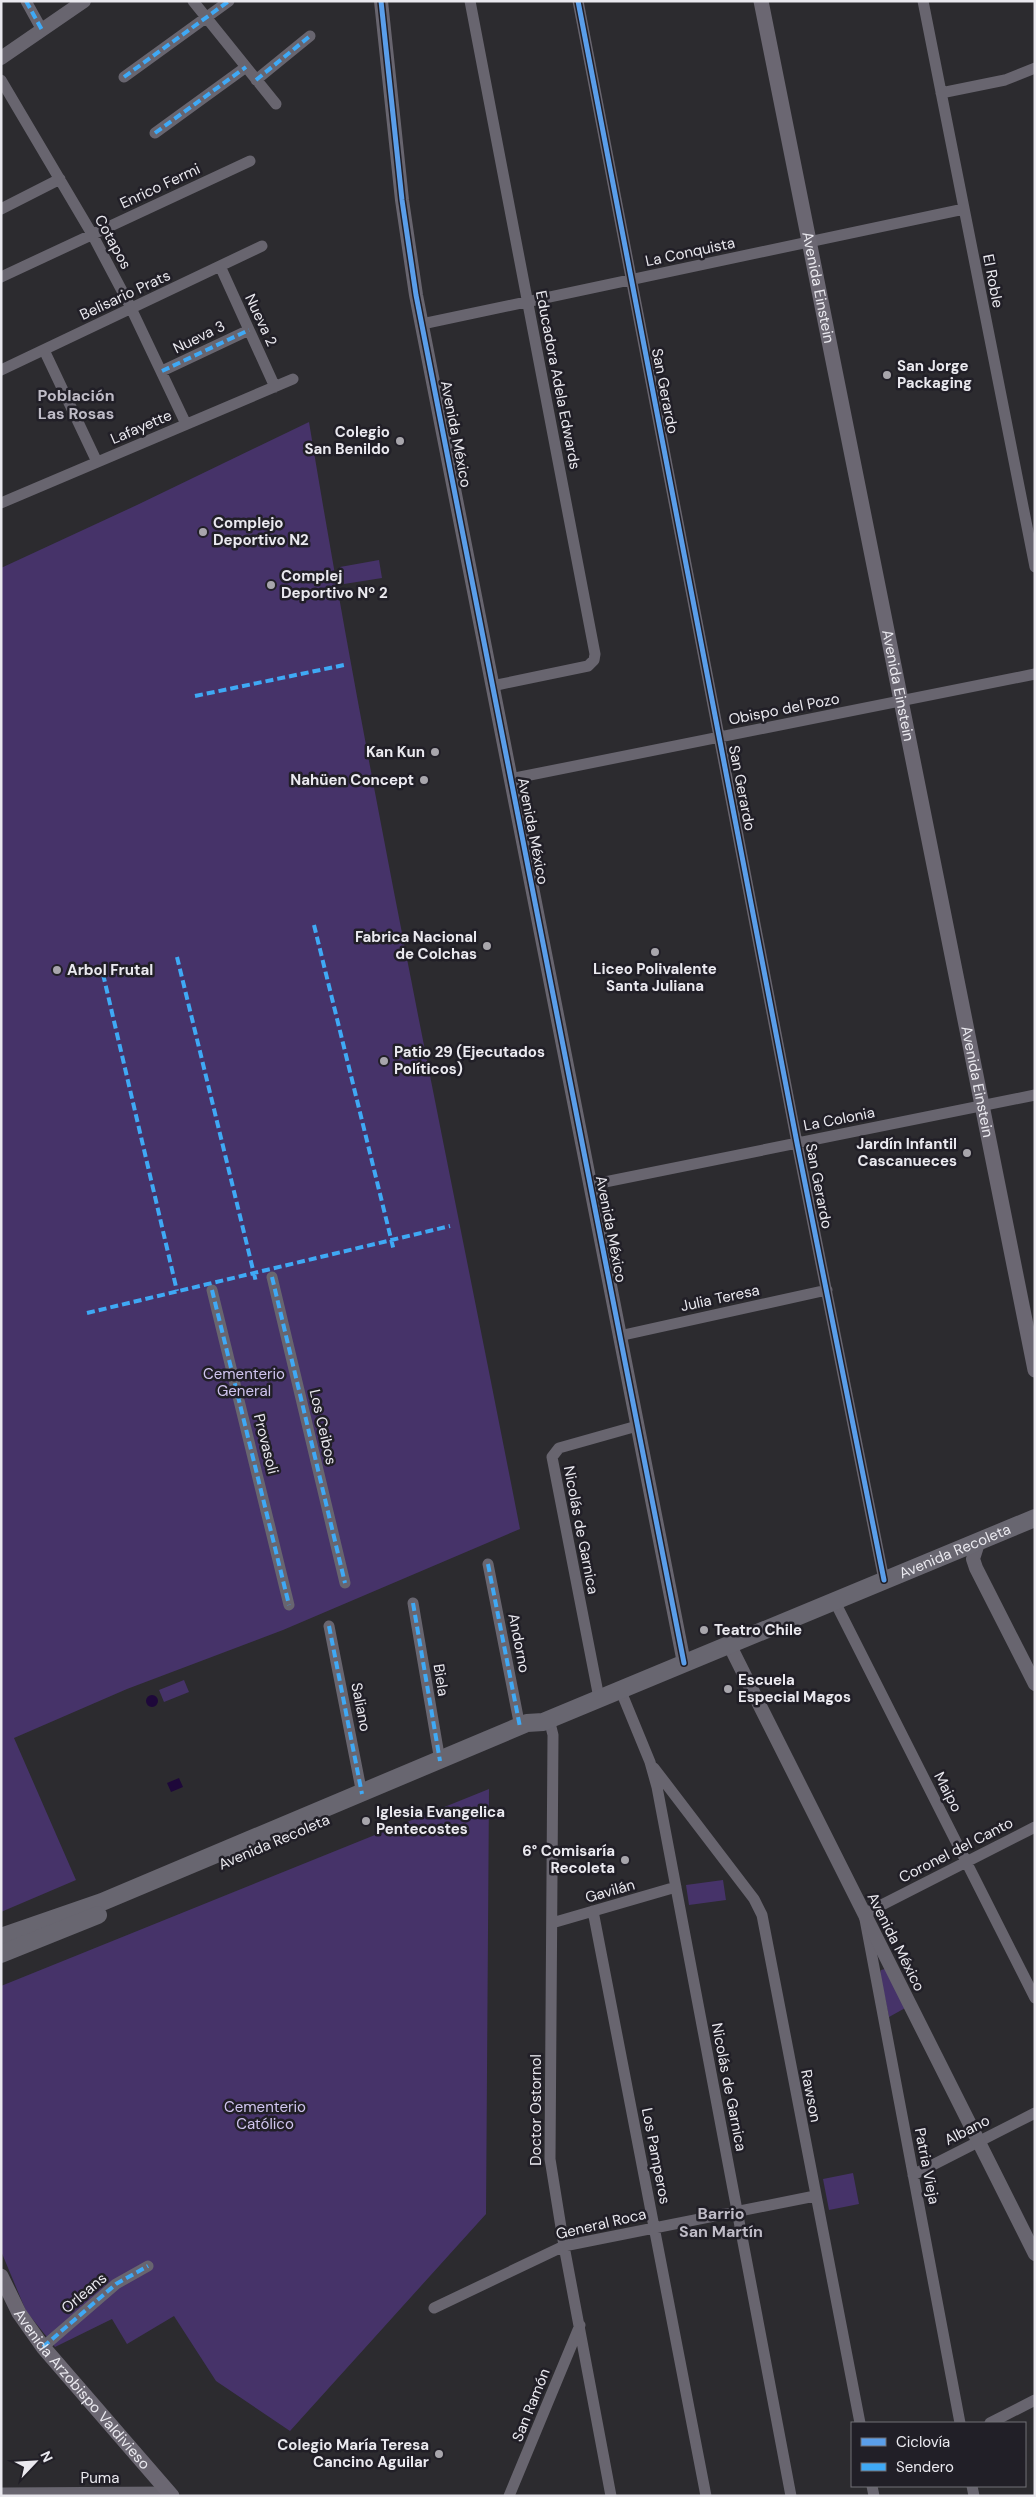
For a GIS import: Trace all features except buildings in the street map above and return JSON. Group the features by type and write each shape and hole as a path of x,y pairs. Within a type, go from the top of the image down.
{"main road":[{"name":"Avenida Einstein","path":"761,1 1035,1370"},
{"name":"Avenida Recoleta","path":"1,1937 102,1902 520,1726 546,1720 1035,1518"},
{"name":"Avenida Recoleta","path":"1,1954 442,1771 531,1732 546,1720"},
{"name":"Avenida Arzobispo Valdivieso","path":"1,2276 4,2291 43,2347 170,2494"}],"street":[{"path":"26,1 42,30"},
{"path":"1,58 84,1"},
{"path":"193,1 276,104"},
{"path":"124,77 207,19 229,1"},
{"name":"Avenida México","path":"381,1 405,233 684,1663"},
{"name":"Educadora Adela Edwards","path":"470,1 595,657 588,666 492,686"},
{"name":"San Gerardo","path":"578,1 797,1143 884,1580"},
{"name":"El Roble","path":"922,1 1035,567"},
{"path":"256,80 310,36"},
{"path":"154,133 246,67"},
{"path":"941,93 1005,80 1035,68"},
{"name":"Cotapos","path":"1,80 92,234 132,309 186,424"},
{"name":"Enrico Fermi","path":"1,277 250,160"},
{"path":"1,209 60,179"},
{"name":"La Conquista","path":"422,324 964,209"},
{"name":"Belisario Prats","path":"1,370 262,246"},
{"name":"Nueva 2","path":"220,266 276,387"},
{"name":"Nueva 3","path":"162,372 249,330"},
{"path":"44,350 97,462"},
{"name":"Lafayette","path":"1,503 294,379"},
{"name":"Obispo del Pozo","path":"510,779 1035,674"},
{"name":"La Colonia","path":"590,1185 1035,1094"},
{"name":"Los Ceibos","path":"272,1278 345,1583"},
{"name":"Provasoli","path":"212,1290 289,1605"},
{"name":"Julia Teresa","path":"620,1336 827,1290"},
{"name":"Nicolás de Garnica","path":"599,1698 552,1457 559,1448 637,1426"},
{"path":"979,1540 974,1559 976,1568 1035,1684"},
{"path":"952,1552 961,1555 976,1568"},
{"name":"Andorno","path":"488,1564 520,1726"},
{"name":"Maipo","path":"834,1600 1035,1998"},
{"name":"Biela","path":"413,1603 440,1761"},
{"name":"Saliano","path":"329,1626 362,1794"},
{"name":"Avenida México","path":"728,1644 1035,2254"},
{"name":"Nicolás de Garnica","path":"620,1690 650,1762 661,1807 791,2496"},
{"name":"Doctor Ostornol","path":"546,1720 553,1735 550,2159 564,2246 611,2496"},
{"name":"Rawson","path":"650,1762 754,1900 762,1916 860,2422"},
{"path":"661,1807 670,1801 678,1800"},
{"name":"Coronel del Canto","path":"864,1914 1035,1827"},
{"name":"Gavilán","path":"552,1923 676,1887"},
{"name":"Los Pamperos","path":"593,1911 706,2496"},
{"name":"Patria Vieja","path":"864,1914 960,2422"},
{"name":"Albano","path":"913,2175 1035,2113"},
{"name":"General Roca","path":"434,2308 564,2246 815,2196"},
{"name":"Orleans","path":"43,2347 116,2284 148,2266"},
{"name":"San Ramón","path":"509,2496 580,2325"},
{"path":"992,2422 1035,2400"},
{"name":"Puma","path":"1,2493 170,2494"}],"green space":[{"name":"Cementerio General","path":"309,422 358,700 410,976 520,1529 283,1630 127,1689 14,1738 76,1880 1,1912 1,568"},
{"path":"379,560 382,578 344,584 340,567"},
{"path":"184,1680 189,1692 164,1702 159,1690"},
{"name":"Cementerio Católico","path":"489,1789 486,2214 290,2431 216,2381 174,2316 127,2344 112,2319 55,2347 26,2311 1,2251 1,1986"},
{"path":"723,1880 726,1900 689,1905 686,1885"},
{"path":"885,1969 907,2007 889,2017 880,1974 881,1970"},
{"path":"853,2173 859,2204 829,2210 823,2179"}],"shaded area":[{"path":"152,1695 158,1701 152,1707 146,1701"},
{"path":"179,1778 183,1787 171,1792 167,1783"}],"marked path":[{"path":"26,1 42,30"},
{"path":"124,77 229,1"},
{"path":"256,80 310,36"},
{"path":"155,133 246,67"},
{"path":"162,371 249,330"},
{"path":"195,696 344,665"},
{"path":"314,925 394,1251"},
{"path":"177,957 256,1282"},
{"path":"103,974 177,1291"},
{"path":"87,1313 450,1226"},
{"path":"272,1277 345,1583"},
{"path":"212,1290 289,1605"},
{"path":"488,1564 520,1727"},
{"path":"413,1603 440,1761"},
{"path":"329,1626 362,1794"},
{"path":"43,2347 116,2284 148,2266"}],"cycle path":[{"path":"381,1 402,200 416,295 684,1663"},
{"path":"578,1 797,1143 884,1580"}],"place":[{"name":"San Jorge Packaging","path":"887,375"},
{"name":"Colegio San Benildo","path":"400,441"},
{"name":"Complejo Deportivo N2","path":"203,532"},
{"name":"Complej Deportivo Nº 2","path":"271,585"},
{"name":"Kan Kun","path":"435,752"},
{"name":"Nahüen Concept","path":"424,780"},
{"name":"Fabrica Nacional de Colchas","path":"487,946"},
{"name":"Liceo Polivalente Santa Juliana","path":"655,952"},
{"name":"Arbol Frutal","path":"57,970"},
{"name":"Patio 29 (Ejecutados Políticos)","path":"384,1061"},
{"name":"Jardín Infantil Cascanueces","path":"967,1153"},
{"name":"Teatro Chile","path":"704,1630"},
{"name":"Escuela Especial Magos","path":"728,1689"},
{"name":"Iglesia Evangelica Pentecostes","path":"366,1821"},
{"name":"6° Comisaría Recoleta","path":"625,1860"},
{"name":"Colegio María Teresa Cancino Aguilar","path":"439,2454"}],"district":[{"name":"Población Las Rosas","path":"76,404"},
{"name":"Barrio San Martín","path":"721,2222"}]}
